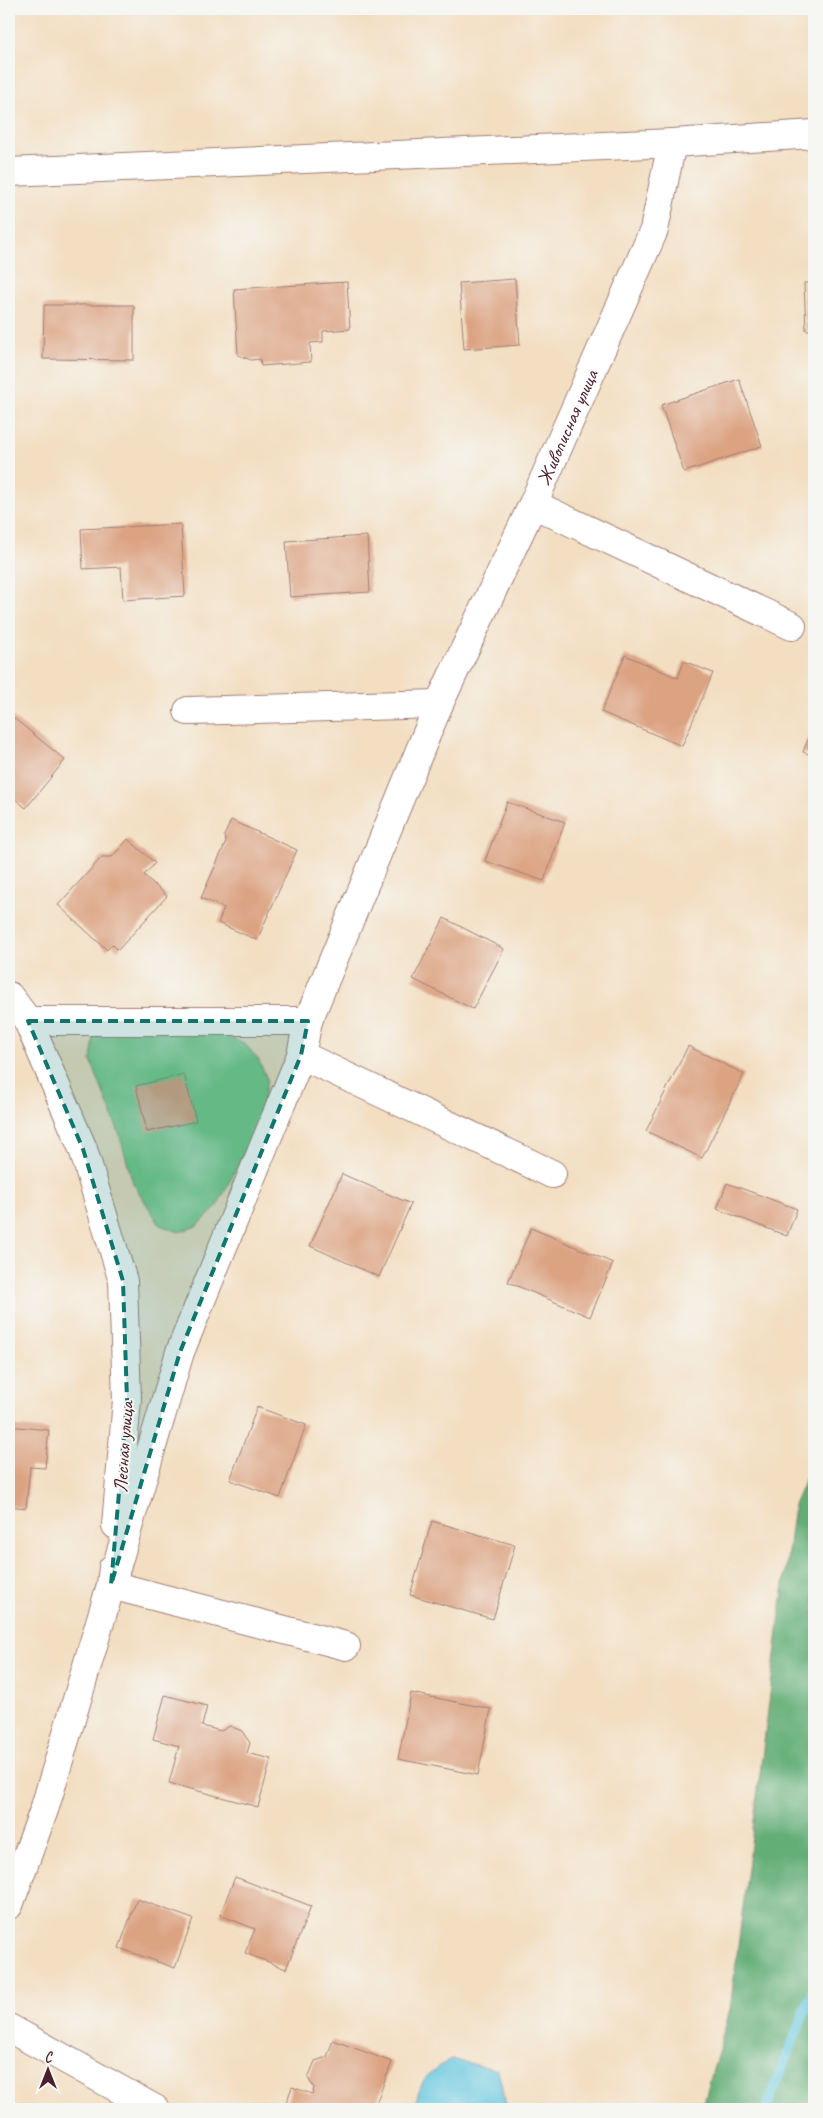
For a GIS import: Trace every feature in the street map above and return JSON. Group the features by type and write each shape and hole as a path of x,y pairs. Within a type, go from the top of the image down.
{"street":[{"path":"9,172 672,143 814,134"},
{"name":"Живописная улица","path":"111,1585 180,1352 301,1055 308,1021 439,704 533,504 654,230 672,143"},
{"path":"533,504 792,626"},
{"path":"188,712 439,704"},
{"name":"Лесная улица","path":"9,996 28,1021 83,1149 123,1281 127,1400 111,1585 45,1807 9,1906"},
{"path":"28,1021 308,1021"},
{"path":"301,1055 552,1174"},
{"path":"111,1585 346,1646"},
{"path":"9,2028 155,2109"}],"highlighted area":[{"path":"28,1021 308,1021 301,1055 180,1352 111,1585 127,1400 123,1281 83,1149"}],"green space":[{"path":"110,1029 219,1033 244,1043 258,1059 267,1079 260,1122 216,1208 197,1226 179,1232 160,1225 133,1183 119,1133 91,1061 94,1037"},
{"path":"814,1460 814,2109 702,2109 730,2010 794,1505"}],"water":[{"path":"451,2059 498,2070 507,2109 416,2109 419,2092 426,2079"}],"building":[{"path":"515,279 520,345 464,349 459,283"},
{"path":"347,282 350,329 323,331 323,342 310,343 311,362 261,366 260,359 251,360 238,355 234,289"},
{"path":"804,283 814,283 814,330 806,330"},
{"path":"44,305 134,305 134,360 43,359"},
{"path":"739,379 762,446 684,472 661,405"},
{"path":"181,524 185,596 123,600 121,567 83,569 81,529"},
{"path":"367,536 370,592 290,597 286,541"},
{"path":"625,655 678,678 684,661 713,673 682,746 601,712"},
{"path":"9,714 65,760 26,808 9,794"},
{"path":"814,724 814,756 803,752"},
{"path":"507,802 565,822 544,881 485,861"},
{"path":"231,820 297,850 257,940 218,923 224,908 201,898 226,842 224,836"},
{"path":"128,839 155,863 144,875 167,896 118,950 112,944 107,950 58,905 102,857 112,857"},
{"path":"444,918 504,949 473,1009 413,979"},
{"path":"688,1046 744,1074 702,1158 646,1131"},
{"path":"184,1074 196,1121 147,1132 136,1086"},
{"path":"342,1174 411,1204 379,1277 310,1246"},
{"path":"727,1183 797,1209 787,1236 717,1209"},
{"path":"531,1228 613,1263 590,1317 508,1282"},
{"path":"257,1407 306,1425 280,1498 230,1480"},
{"path":"9,1426 49,1430 45,1468 30,1467 26,1508 9,1506"},
{"path":"432,1521 515,1545 493,1619 410,1595"},
{"path":"411,1693 491,1709 478,1775 398,1759"},
{"path":"165,1695 207,1706 202,1726 221,1731 230,1726 242,1731 250,1743 247,1753 271,1759 258,1807 169,1783 179,1746 153,1739"},
{"path":"235,1877 311,1906 286,1969 245,1953 255,1929 220,1915"},
{"path":"137,1899 193,1919 175,1968 119,1948"},
{"path":"333,2040 392,2062 374,2109 284,2109 292,2087 312,2094 314,2088 308,2078 315,2061 327,2057"}],"waterway":[{"path":"766,2109 814,1988"}]}
